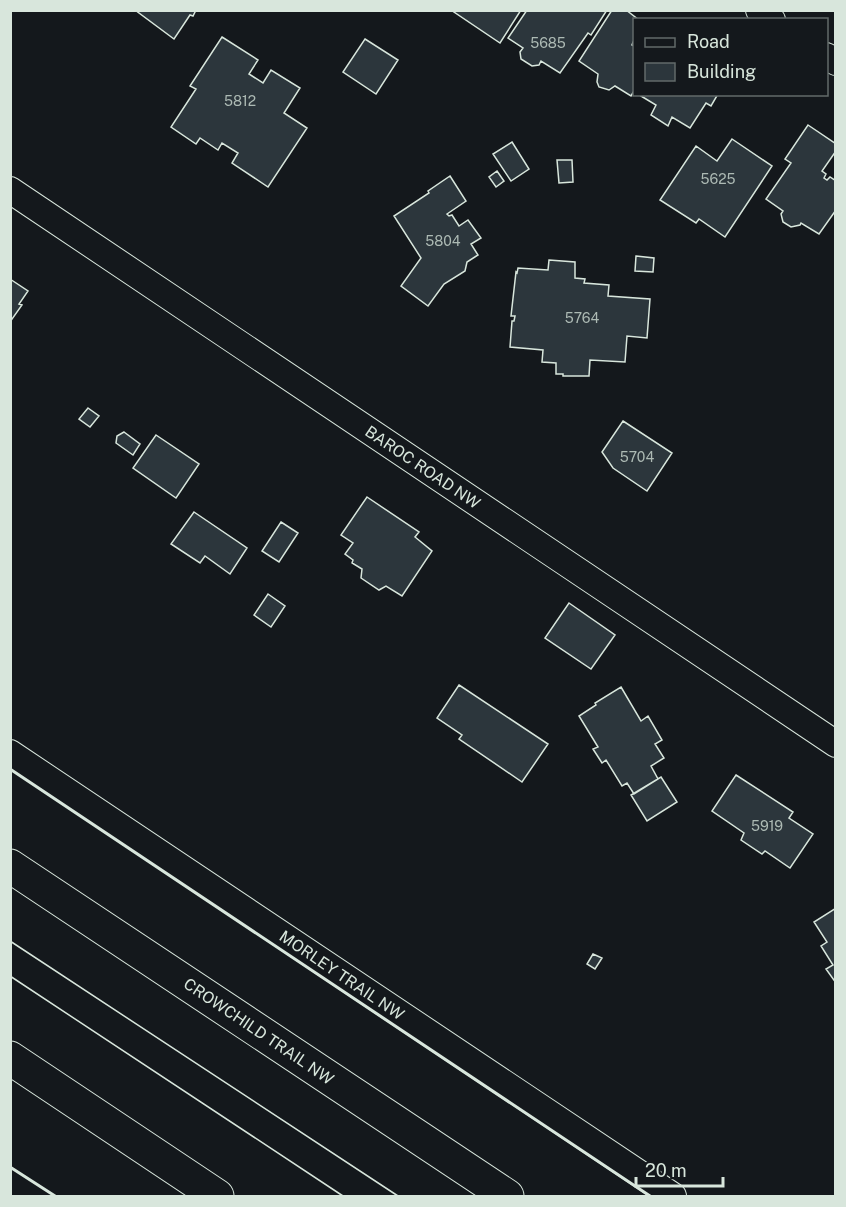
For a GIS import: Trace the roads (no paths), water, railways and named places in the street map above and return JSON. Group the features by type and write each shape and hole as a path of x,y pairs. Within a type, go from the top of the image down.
{"highway":[{"name":"CROWCHILD TRAIL NW","path":"10,866 507,1197"},
{"path":"10,1058 217,1197"}],"street":[{"name":"BAROC ROAD NW","path":"10,190 836,744"},
{"name":"MORLEY TRAIL NW","path":"10,753 673,1197"}],"tram line":[{"path":"10,941 398,1196"},
{"path":"10,976 343,1196"}]}
